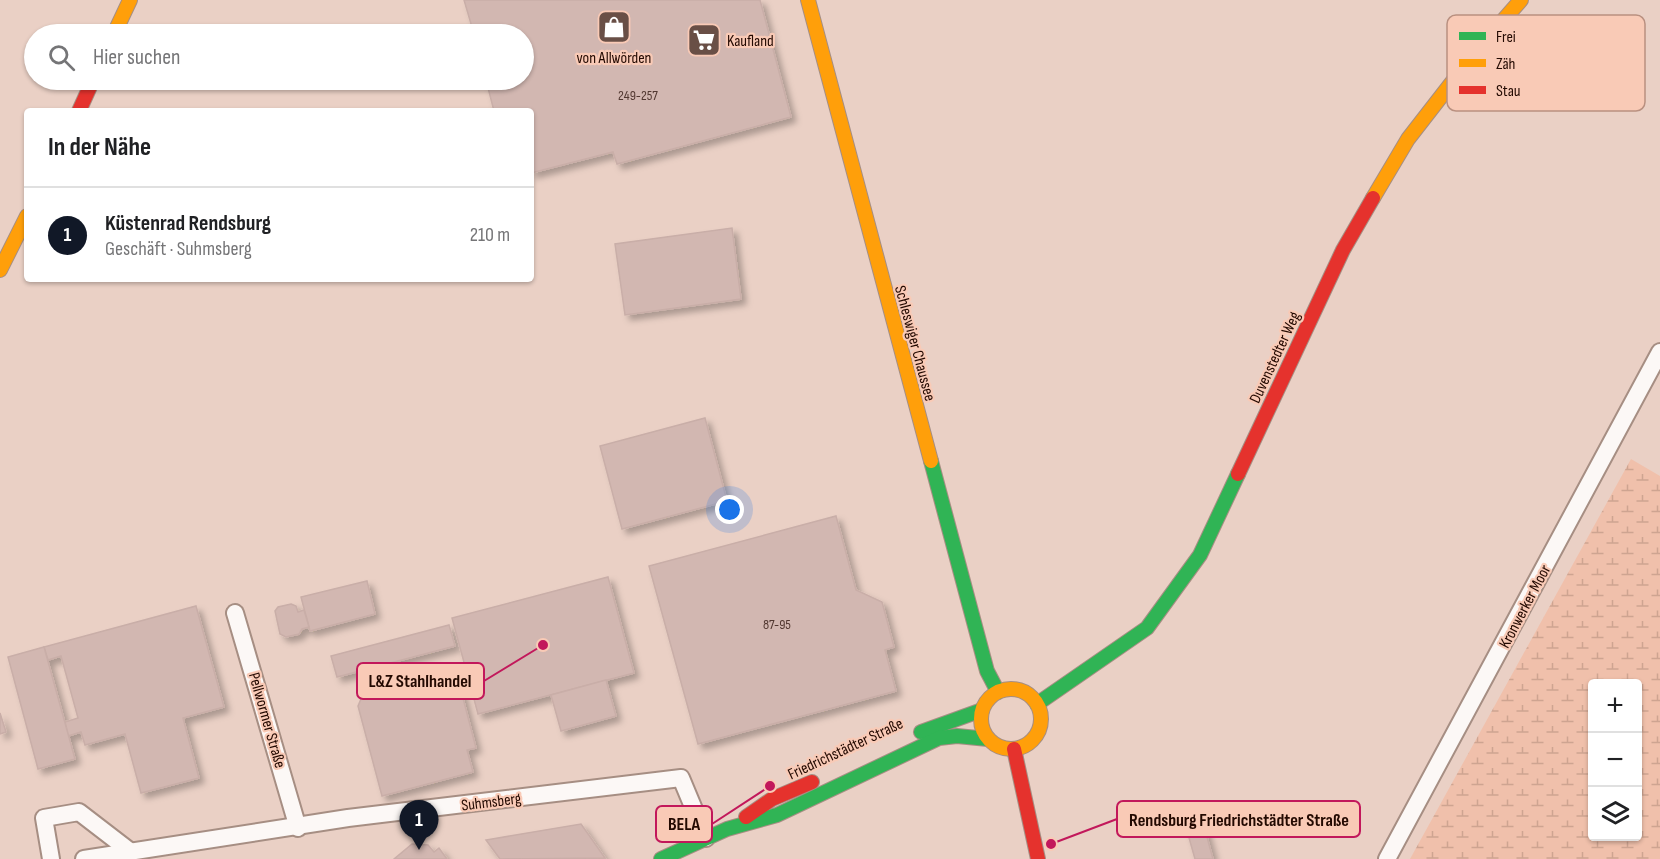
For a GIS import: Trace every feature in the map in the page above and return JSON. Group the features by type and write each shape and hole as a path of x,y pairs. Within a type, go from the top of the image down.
{"street":[{"path":"119,24 130,0"},
{"name":"Schleswiger Chaussee","path":"808,0 987,671 998,692"},
{"name":"Duvenstedter Weg","path":"1508,15 1521,0"},
{"name":"Duvenstedter Weg","path":"1037,704 1147,628 1200,555 1343,250 1408,139 1447,89"},
{"path":"80,108 88,90"},
{"path":"0,270 24,222"},
{"name":"Kronwerker Moor","path":"1387,859 1660,352"},
{"name":"Pellwormer Straße","path":"235,614 298,828"},
{"path":"1019,690 1032,697 1037,704 1041,713 1040,730 1028,745 1014,749 1002,748 988,739 981,724 982,711 990,698 998,692 1019,690"},
{"name":"Friedrichstädter Straße","path":"868,756 932,726 982,711"},
{"name":"Friedrichstädter Straße","path":"661,859 727,829 777,815 939,738 957,736 988,739"},
{"path":"1014,749 1017,772 1038,859"},
{"name":"Friedrichstädter Straße","path":"727,829 772,800 826,775"},
{"name":"Suhmsberg","path":"84,859 298,828 348,818 681,778 706,837"},
{"path":"51,859 44,818 79,812 131,852"}],"green space":[{"path":"1631,459 1660,476 1660,859 1410,859"}],"building":[{"path":"464,0 760,0 791,117 617,164 613,152 534,172 534,108 493,108 489,90 534,90 534,24 471,24"},
{"path":"732,228 741,299 625,315 615,244"},
{"path":"705,418 727,501 622,529 600,446"},
{"path":"836,516 856,590 882,602 894,647 885,650 896,691 698,744 649,566"},
{"path":"608,577 634,673 478,714 452,618"},
{"path":"367,581 375,614 310,631 301,597"},
{"path":"291,604 296,606 298,612 304,610 309,627 302,629 299,634 286,637 280,634 275,611 278,607"},
{"path":"196,606 224,707 183,718 199,778 141,793 125,734 85,745 81,732 68,736 65,722 78,718 61,656 48,660 44,647"},
{"path":"449,625 455,646 337,677 331,656"},
{"path":"44,647 75,759 38,769 8,657"},
{"path":"451,675 458,679 476,748 467,750 473,772 382,796 358,706 361,699"},
{"path":"606,680 616,716 561,731 551,695"},
{"path":"0,713 6,732 0,734"},
{"path":"1201,815 1213,859 1195,859 1184,820"},
{"path":"581,824 605,858 500,859 486,840"},
{"path":"412,844 428,845 434,852 439,848 447,859 394,859"}],"traffic: fast":[{"path":"931,461 987,671 998,692"},
{"path":"1037,704 1147,628 1200,555 1238,474"},
{"path":"921,732 982,710"},
{"path":"661,859 727,829 777,815 939,738 957,736 988,739"}],"traffic: slow":[{"path":"119,24 130,0"},
{"path":"808,0 931,461"},
{"path":"1508,15 1521,0"},
{"path":"1373,198 1408,139 1447,89"},
{"path":"0,270 24,222"},
{"path":"1005,689 1017,689 1028,694 1036,702 1041,719 1039,731 1028,744 1017,749 1005,749 994,744 986,736 981,725 981,713 986,702 994,694 1005,689"}],"traffic: jam":[{"path":"80,108 88,90"},
{"path":"1238,474 1343,250 1373,198"},
{"path":"1014,749 1038,859"},
{"path":"746,817 772,799 812,782"}],"place":[{"name":"von Allwörden","path":"614,27"},
{"name":"Kaufland","path":"704,40"},
{"name":"L&Z Stahlhandel","path":"543,645"},
{"name":"BELA","path":"770,786"},
{"name":"Rendsburg Friedrichstädter Straße","path":"1051,844"},
{"name":"Küstenrad Rendsburg","path":"419,850"}]}
